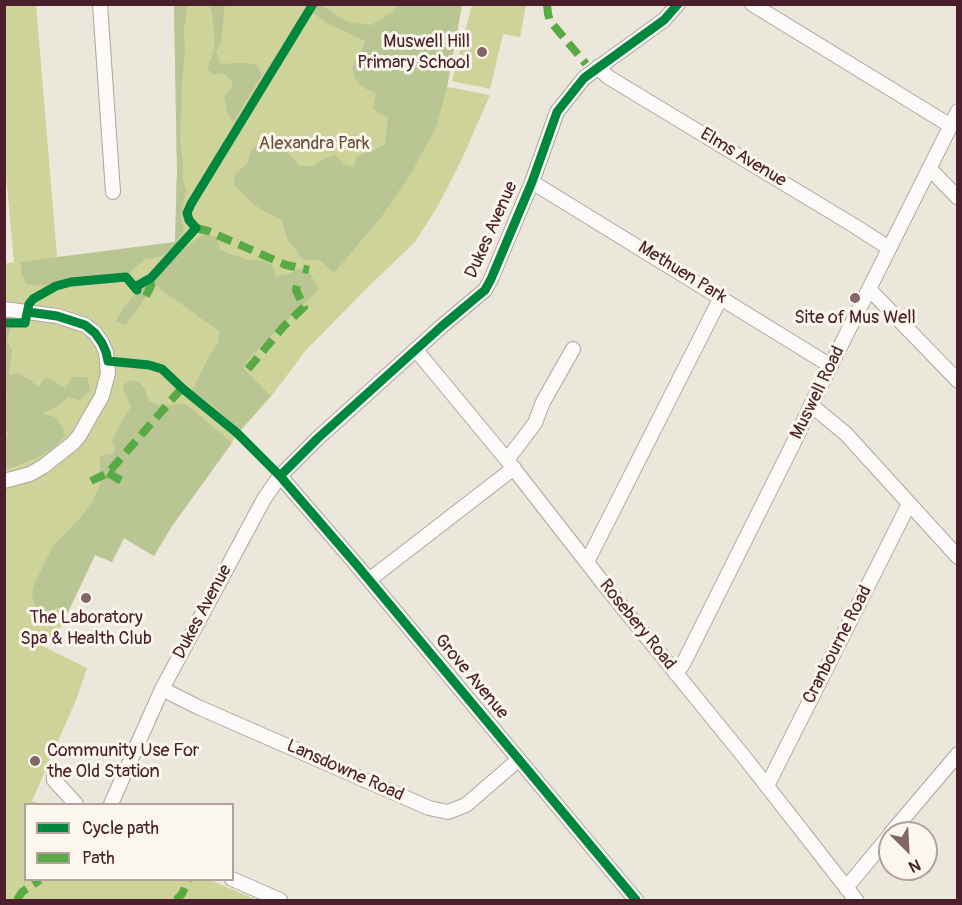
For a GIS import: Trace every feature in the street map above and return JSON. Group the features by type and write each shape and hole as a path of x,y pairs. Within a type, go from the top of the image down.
{"street":[{"path":"100,4 113,192"},
{"name":"Dukes Avenue","path":"111,803 162,689 264,499 280,476 318,438 485,290 532,182 557,112 584,78 664,20 678,4"},
{"path":"752,4 951,126"},
{"name":"Elms Avenue","path":"598,66 608,77 889,248"},
{"name":"Muswell Road","path":"676,674 729,573 957,111"},
{"path":"929,168 957,198"},
{"name":"Methuen Park","path":"532,182 831,366"},
{"path":"869,289 957,381"},
{"path":"587,562 721,297"},
{"path":"4,309 57,316 85,325 102,343 108,362 108,373 102,396 80,436 44,466 30,474 4,481"},
{"path":"369,580 510,464 535,423 543,402 573,349"},
{"name":"Rosebery Road","path":"416,350 510,464 856,900"},
{"path":"812,405 846,434 957,557"},
{"name":"Grove Avenue","path":"280,476 636,900"},
{"name":"Cranbourne Road","path":"766,786 909,504"},
{"name":"Lansdowne Road","path":"162,689 429,808 448,812 466,804 518,760"},
{"path":"902,821 957,753"},
{"path":"54,775 54,780 75,803"},
{"path":"846,888 878,850"},
{"path":"234,880 280,900"}],"green space":[{"path":"318,4 347,22 371,25 391,13 396,5 462,5 447,87 437,125 413,170 382,216 334,273 321,261 303,259 287,239 282,220 263,211 234,185 236,173 247,164 251,151 262,141 279,144 300,166 312,166 334,155 345,165 354,167 357,156 385,144 388,118 373,109 376,93 356,81 352,67 365,41 327,23 313,13"},
{"name":"Alexandra Park","path":"5,5 36,5 57,257 175,242 177,170 174,5 462,5 447,87 490,95 461,161 439,204 415,242 306,350 273,394 240,431 172,526 154,556 124,538 112,562 95,555 61,627 44,647 87,668 76,700 32,801 37,803 24,803 24,881 212,881 257,900 5,900 4,264 14,262 4,154"},
{"path":"174,5 187,5 180,140 182,179 186,190 181,216 184,230 172,249 159,257 145,259 127,275 73,277 43,286 26,284 21,271 21,262 175,242 177,170"},
{"path":"209,5 225,5 221,42 216,51 220,64 256,64 262,75 233,122 227,113 224,96 233,82 223,73 213,75 207,68 215,45"},
{"name":"Muswell Hill Primary School","path":"472,5 526,5 520,37 503,34 490,89 452,81"},
{"path":"203,235 217,237 220,250 248,260 267,261 276,276 286,275 299,269 309,272 319,289 262,345 243,368 271,396 240,431 215,407 192,390 218,343 219,331 155,285 126,325 116,322 123,308 137,292 192,242"},
{"path":"5,328 11,328 7,340 12,350 9,375 17,373 38,387 46,377 65,388 73,377 87,377 90,391 80,400 68,397 58,406 42,414 55,417 63,428 65,436 52,449 37,458 5,470 5,442 8,434 4,429 7,397 4,391"},
{"path":"130,380 139,382 145,389 149,401 160,405 186,404 232,443 172,526 154,556 124,538 112,562 95,555 68,612 56,607 52,615 45,613 35,605 32,596 33,587 53,546 82,516 93,500 100,484 100,458 104,454 113,455 115,448 112,440 131,406 123,385"}],"marked path":[{"path":"547,4 550,21 586,64"},
{"path":"196,228 286,265 309,270"},
{"path":"146,296 151,286 151,278"},
{"path":"248,369 284,326 304,307 296,290 298,281"},
{"path":"91,481 108,473 182,388"},
{"path":"108,473 122,481"},
{"path":"17,900 22,892 38,881"},
{"path":"176,900 182,894 188,881"}],"cycle path":[{"path":"135,287 151,278 196,228 189,220 187,213 191,204 313,4"},
{"path":"280,476 318,438 485,290 532,182 557,112 584,78 664,20 678,4"},
{"path":"4,323 25,323 29,304 33,299 56,286 71,282 126,277 137,290"},
{"path":"28,312 57,316 85,325 102,343 108,361 149,365 162,369 237,433 280,476 355,563 636,900"}],"place":[{"name":"Muswell Hill Primary School","path":"482,52"},
{"name":"Site of Mus Well","path":"855,298"},
{"name":"The Laboratory Spa & Health Club","path":"86,598"},
{"name":"Community Use For the Old Station","path":"35,761"}]}
